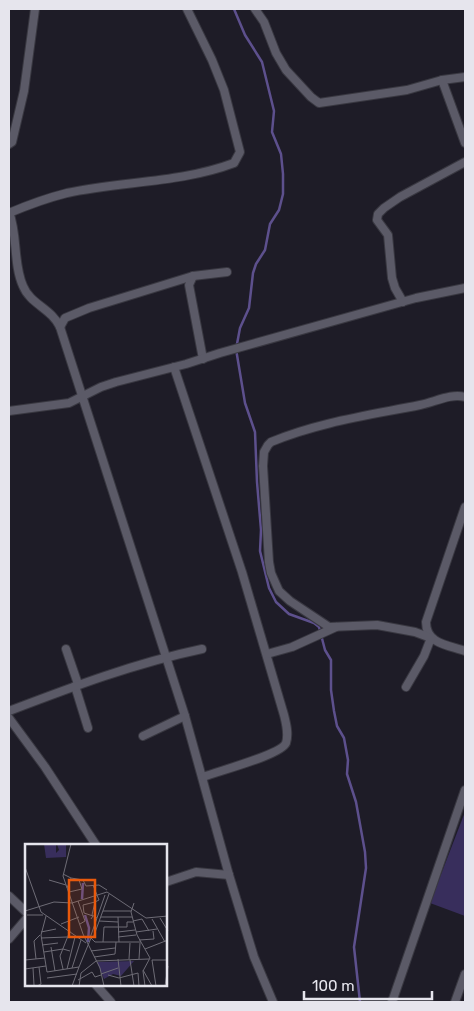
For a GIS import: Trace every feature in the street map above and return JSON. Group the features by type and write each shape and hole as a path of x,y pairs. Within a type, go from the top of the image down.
{"street":[{"path":"9,144 12,142 24,91 35,9"},
{"path":"187,9 212,60 224,90 240,152 234,163 210,170 143,183 68,193 9,213 23,288 36,302 54,316 60,327 185,716 203,776 228,875 254,957 273,1002"},
{"path":"255,9 264,22 276,53 286,70 311,97 319,102 407,90 442,80 465,77"},
{"path":"442,80 465,143"},
{"path":"403,302 392,278 388,235 377,220 377,217 384,208 400,197 465,162"},
{"path":"60,327 65,318 74,313 193,276 227,272"},
{"path":"193,276 189,285 203,359"},
{"path":"9,411 62,404 116,382 424,296 465,288"},
{"path":"174,367 242,572 284,715 287,737 285,745 272,754 203,776"},
{"path":"465,397 460,395 362,415 279,439 270,443 266,448 263,483 268,562 273,580 285,597 326,625 336,627 377,625 415,632 465,651"},
{"path":"431,638 427,632 426,622 465,507"},
{"path":"267,654 292,647 336,627"},
{"path":"406,687 424,656 431,638"},
{"path":"66,649 88,728"},
{"path":"9,711 76,685 165,657 202,649"},
{"path":"143,736 185,716"},
{"path":"9,718 45,767 95,844"},
{"path":"392,1002 465,790"},
{"path":"168,881 196,872 228,875"},
{"path":"9,896 25,911"},
{"path":"9,939 25,920"},
{"path":"455,1002 465,974"},
{"path":"97,986 111,1002"}],"shaded area":[{"path":"465,812 465,916 430,903"}],"waterway":[{"path":"234,9 245,35 262,62 274,111 272,132 281,154 283,174 283,194 279,210 270,224 265,250 256,264 253,273 249,308 240,328 237,344"},
{"path":"236,349 245,403 255,432 261,530 260,551 269,588 276,602 289,614 314,623 319,627 325,650 331,660 331,690 334,711 337,726 344,738 348,760 347,774 356,802 365,852 366,868 354,947 360,1002"}]}
